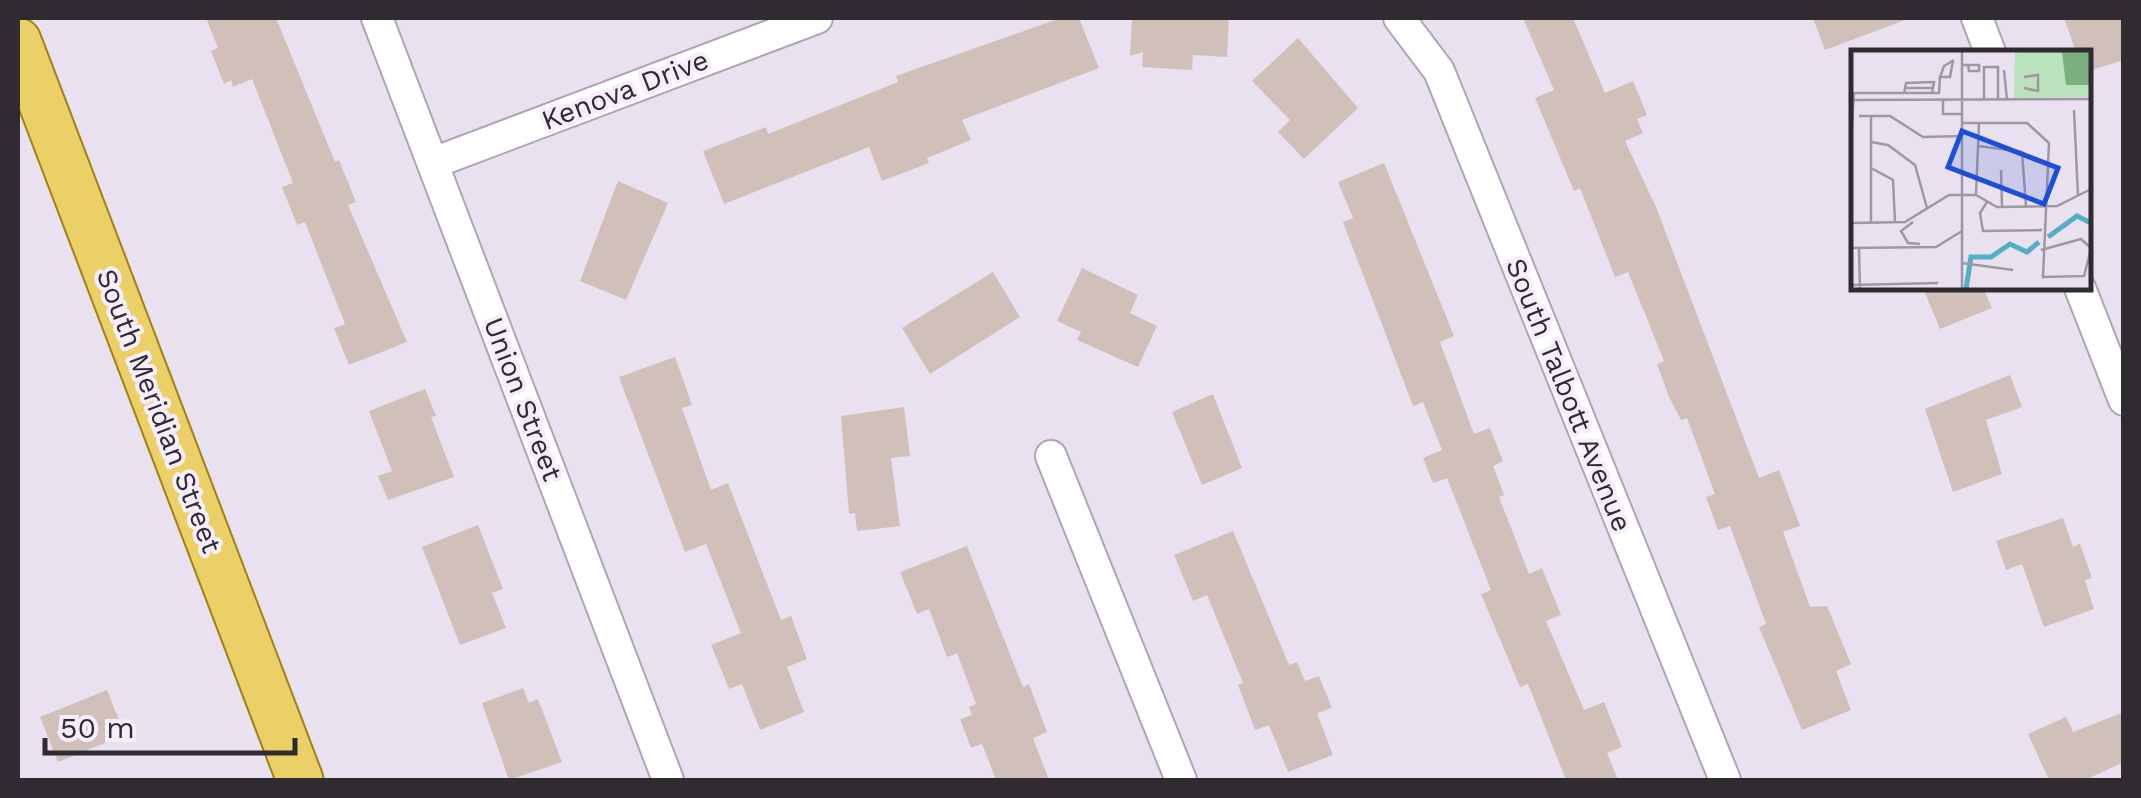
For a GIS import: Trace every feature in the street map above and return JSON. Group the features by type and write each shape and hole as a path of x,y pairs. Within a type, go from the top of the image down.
{"main road":[{"name":"South Meridian Street","path":"18,41 29,108 300,780"}],"street":[{"name":"Union Street","path":"377,18 668,780"},
{"name":"Kenova Drive","path":"433,163 817,18"},
{"name":"South Talbott Avenue","path":"1399,18 1439,71 1724,780"},
{"path":"1977,18 1989,50"},
{"path":"2081,290 2124,400"},
{"path":"1052,456 1182,780"}],"building":[{"path":"206,18 276,18 335,162 339,160 356,202 348,205 407,342 349,365 334,328 345,324 305,222 297,225 282,187 293,183 252,79 233,87 231,80 224,84 211,51 218,48"},
{"path":"1061,18 1079,18 1099,68 962,120 971,140 927,158 929,163 882,181 869,147 724,204 703,151 766,127 768,134 898,82 896,76"},
{"path":"1132,18 1229,18 1227,57 1193,55 1192,70 1142,67 1143,52 1130,56"},
{"path":"1523,18 1573,18 1605,93 1633,81 1647,115 1637,119 1643,133 1625,141 1656,207 1759,478 1779,470 1800,526 1783,532 1810,607 1827,606 1851,664 1836,671 1851,710 1802,730 1759,627 1766,624 1730,526 1718,530 1706,497 1715,494 1687,418 1681,420 1669,397 1657,364 1664,361 1628,272 1615,277 1580,188 1574,191 1535,98 1554,90"},
{"path":"1813,18 1905,18 1905,20 1825,50"},
{"path":"2064,18 2124,18 2124,60 2091,70 2091,50 2075,50"},
{"path":"1298,38 1358,108 1304,159 1278,132 1290,120 1252,81"},
{"path":"1384,163 1454,336 1440,342 1474,434 1490,428 1503,461 1493,466 1504,495 1499,497 1529,574 1542,568 1561,615 1546,621 1584,710 1604,702 1622,747 1607,753 1618,780 1566,780 1528,684 1520,687 1481,594 1491,590 1447,478 1433,483 1423,458 1442,450 1423,402 1413,406 1343,222 1353,218 1338,182"},
{"path":"618,181 668,203 626,300 580,281"},
{"path":"1082,268 1138,295 1130,313 1157,326 1138,367 1077,340 1081,332 1057,321"},
{"path":"993,272 1020,317 930,374 902,328"},
{"path":"1924,290 1984,290 1992,308 1940,329"},
{"path":"675,357 692,405 682,408 711,490 728,483 781,620 791,616 807,659 787,667 804,712 760,730 742,684 729,689 711,645 741,633 706,544 685,552 619,377"},
{"path":"2010,375 2022,407 1986,420 2002,474 1953,492 1925,409"},
{"path":"425,389 436,416 431,417 454,477 388,500 378,476 392,471 369,411"},
{"path":"1213,394 1242,468 1202,485 1172,412"},
{"path":"904,407 910,456 891,458 900,526 857,531 855,513 849,514 841,416"},
{"path":"2063,518 2073,547 2080,544 2092,578 2085,580 2094,609 2044,627 2022,564 2006,570 1996,541"},
{"path":"478,525 503,589 492,593 506,628 460,645 422,547"},
{"path":"1233,531 1289,665 1297,662 1305,681 1319,676 1332,708 1317,713 1333,755 1288,772 1269,725 1255,730 1238,685 1243,683 1207,595 1193,601 1174,555"},
{"path":"967,546 1023,687 1029,684 1047,732 1033,738 1049,780 996,780 982,744 971,748 960,719 972,715 969,707 976,704 957,653 947,657 929,609 917,614 900,572"},
{"path":"523,688 529,703 538,699 562,762 509,780 482,703"},
{"path":"107,690 125,735 58,762 40,717"},
{"path":"2124,712 2124,762 2085,780 2049,780 2028,734 2066,717 2073,732"}]}
